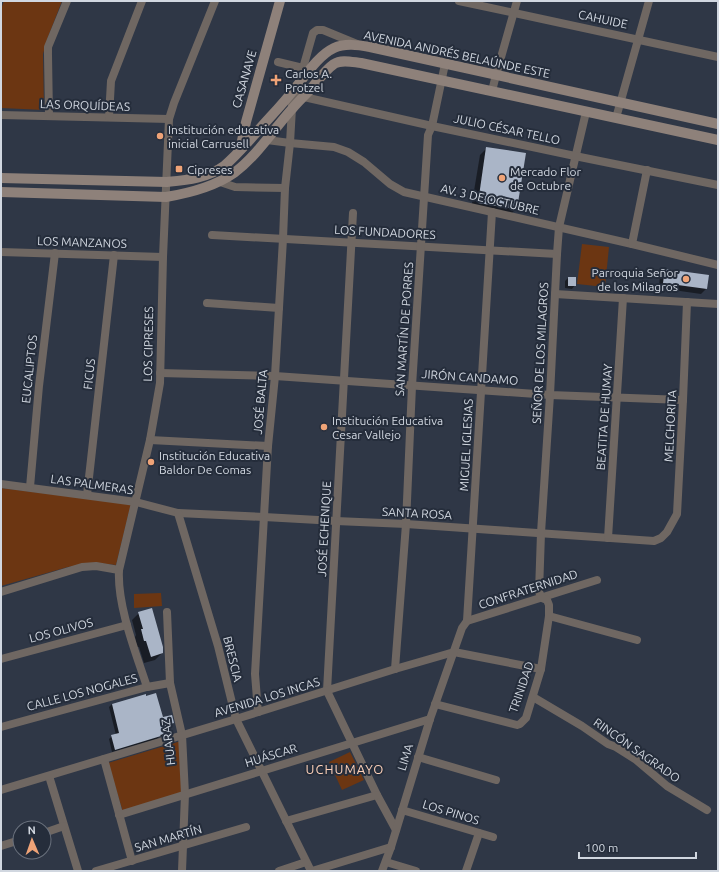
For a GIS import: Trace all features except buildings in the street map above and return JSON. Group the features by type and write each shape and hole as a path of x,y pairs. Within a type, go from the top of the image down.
{"street":[{"path":"48,116 48,47 67,1"},
{"path":"109,118 111,81 142,1"},
{"name":"LOS CIPRESES","path":"147,687 127,625 121,600 118,581 119,570 150,440 160,383 162,257 169,119 215,1"},
{"name":"CASANAVE","path":"240,150 246,122 280,1"},
{"name":"CAHUIDE","path":"459,1 718,56"},
{"path":"492,91 517,1"},
{"path":"616,118 649,1"},
{"path":"278,62 305,71 313,33 317,30 323,30 359,45"},
{"name":"AVENIDA ANDRÉS BELAÚNDE ESTE","path":"1,178 167,182 186,180 206,175 224,166 240,150 291,93 305,71 326,53 345,45 359,45 718,124"},
{"path":"1,192 166,197 186,194 206,188 220,182 245,163 267,140 292,108 304,97 327,70 334,64 340,62 361,63 718,140"},
{"name":"SAN MARTÍN DE PORRES","path":"395,669 406,524 412,386 428,135 432,126 445,64"},
{"name":"JULIO CÉSAR TELLO","path":"291,93 432,126 718,185"},
{"name":"JOSÉ BALTA","path":"258,712 255,674 268,446 275,376 283,239 284,188 290,143 292,108 291,93"},
{"name":"SEÑOR DE LOS MILAGROS","path":"542,598 539,592 541,533 550,395 556,254 559,227 586,112"},
{"name":"LAS ORQUÍDEAS","path":"1,114 169,119"},
{"name":"AV. 3 DE OCTUBRE","path":"267,140 334,147 348,152 364,162 390,184 404,192 718,265"},
{"path":"240,150 240,155 245,163"},
{"path":"632,244 647,170"},
{"path":"220,182 235,187 284,188"},
{"name":"MIGUEL IGLESIAS","path":"454,652 462,628 467,621 492,212"},
{"name":"JOSÉ ECHENIQUE","path":"353,213 327,691 351,743 396,830"},
{"name":"LOS FUNDADORES","path":"212,235 556,254"},
{"name":"LOS MANZANOS","path":"1,252 162,257"},
{"name":"EUCALIPTOS","path":"30,487 39,386 55,253"},
{"name":"FICUS","path":"87,495 114,255"},
{"path":"555,294 718,304"},
{"name":"BEATITA DE HUMAY","path":"608,538 623,298"},
{"name":"MELCHORITA","path":"654,541 664,535 677,514 687,302"},
{"path":"207,303 279,308"},
{"name":"JIRÓN CANDAMO","path":"160,372 275,376 550,395 683,400"},
{"path":"150,440 268,446"},
{"name":"LAS PALMERAS","path":"1,484 136,502 178,513"},
{"name":"SANTA ROSA","path":"178,513 406,524 654,541"},
{"name":"BRESCIA","path":"178,513 218,646 236,719 311,871"},
{"path":"1,592 82,567 96,566 119,570"},
{"name":"CONFRATERNIDAD","path":"467,621 597,580"},
{"name":"TRINIDAD","path":"435,704 517,725 520,724 526,718 541,669 549,616 549,605 547,600 542,598"},
{"name":"HUARAZ","path":"167,612 170,683 182,735 185,794 182,871"},
{"path":"549,616 637,640"},
{"name":"LOS OLIVOS","path":"1,659 127,625"},
{"name":"AVENIDA LOS INCAS","path":"1,790 454,652 541,669"},
{"name":"LIMA","path":"382,871 391,847 430,719 454,652"},
{"name":"CALLE LOS NOGALES","path":"1,727 147,687 170,683"},
{"name":"RINCÓN SAGRADO","path":"533,697 582,726 608,744 616,747 635,759 667,786 707,810"},
{"name":"HUÁSCAR","path":"119,815 430,719"},
{"path":"418,757 496,780"},
{"path":"104,759 132,861"},
{"path":"49,776 78,871"},
{"path":"286,821 377,795"},
{"name":"LOS PINOS","path":"402,810 492,837"},
{"path":"52,830 64,826"},
{"name":"SAN MARTÍN","path":"96,871 246,827"},
{"path":"466,871 479,833"},
{"path":"1,846 12,843"},
{"path":"311,871 391,847"},
{"path":"279,871 306,862"},
{"path":"386,862 416,871"}],"shaded area":[{"path":"4,1 62,1 43,54 44,110 1,108 1,9"},
{"path":"582,244 609,247 605,287 577,284"},
{"path":"1,488 131,504 116,565 97,563 68,567 1,586"},
{"path":"161,593 162,606 134,608 134,594"},
{"path":"181,741 184,792 123,812 108,763"},
{"path":"350,752 364,780 342,790 329,762"}],"place":[{"name":"Carlos A. Protzel","path":"276,80"},
{"name":"Institución educativa inicial Carrusell","path":"160,136"},
{"name":"Cipreses","path":"179,169"},
{"name":"Mercado Flor de Octubre","path":"502,178"},
{"name":"Parroquia Señor de los Milagros","path":"686,279"},
{"name":"Institución Educativa Cesar Vallejo","path":"324,427"},
{"name":"Institución Educativa Baldor De Comas","path":"151,462"}],"district":[{"name":"UCHUMAYO","path":"345,769"}]}
